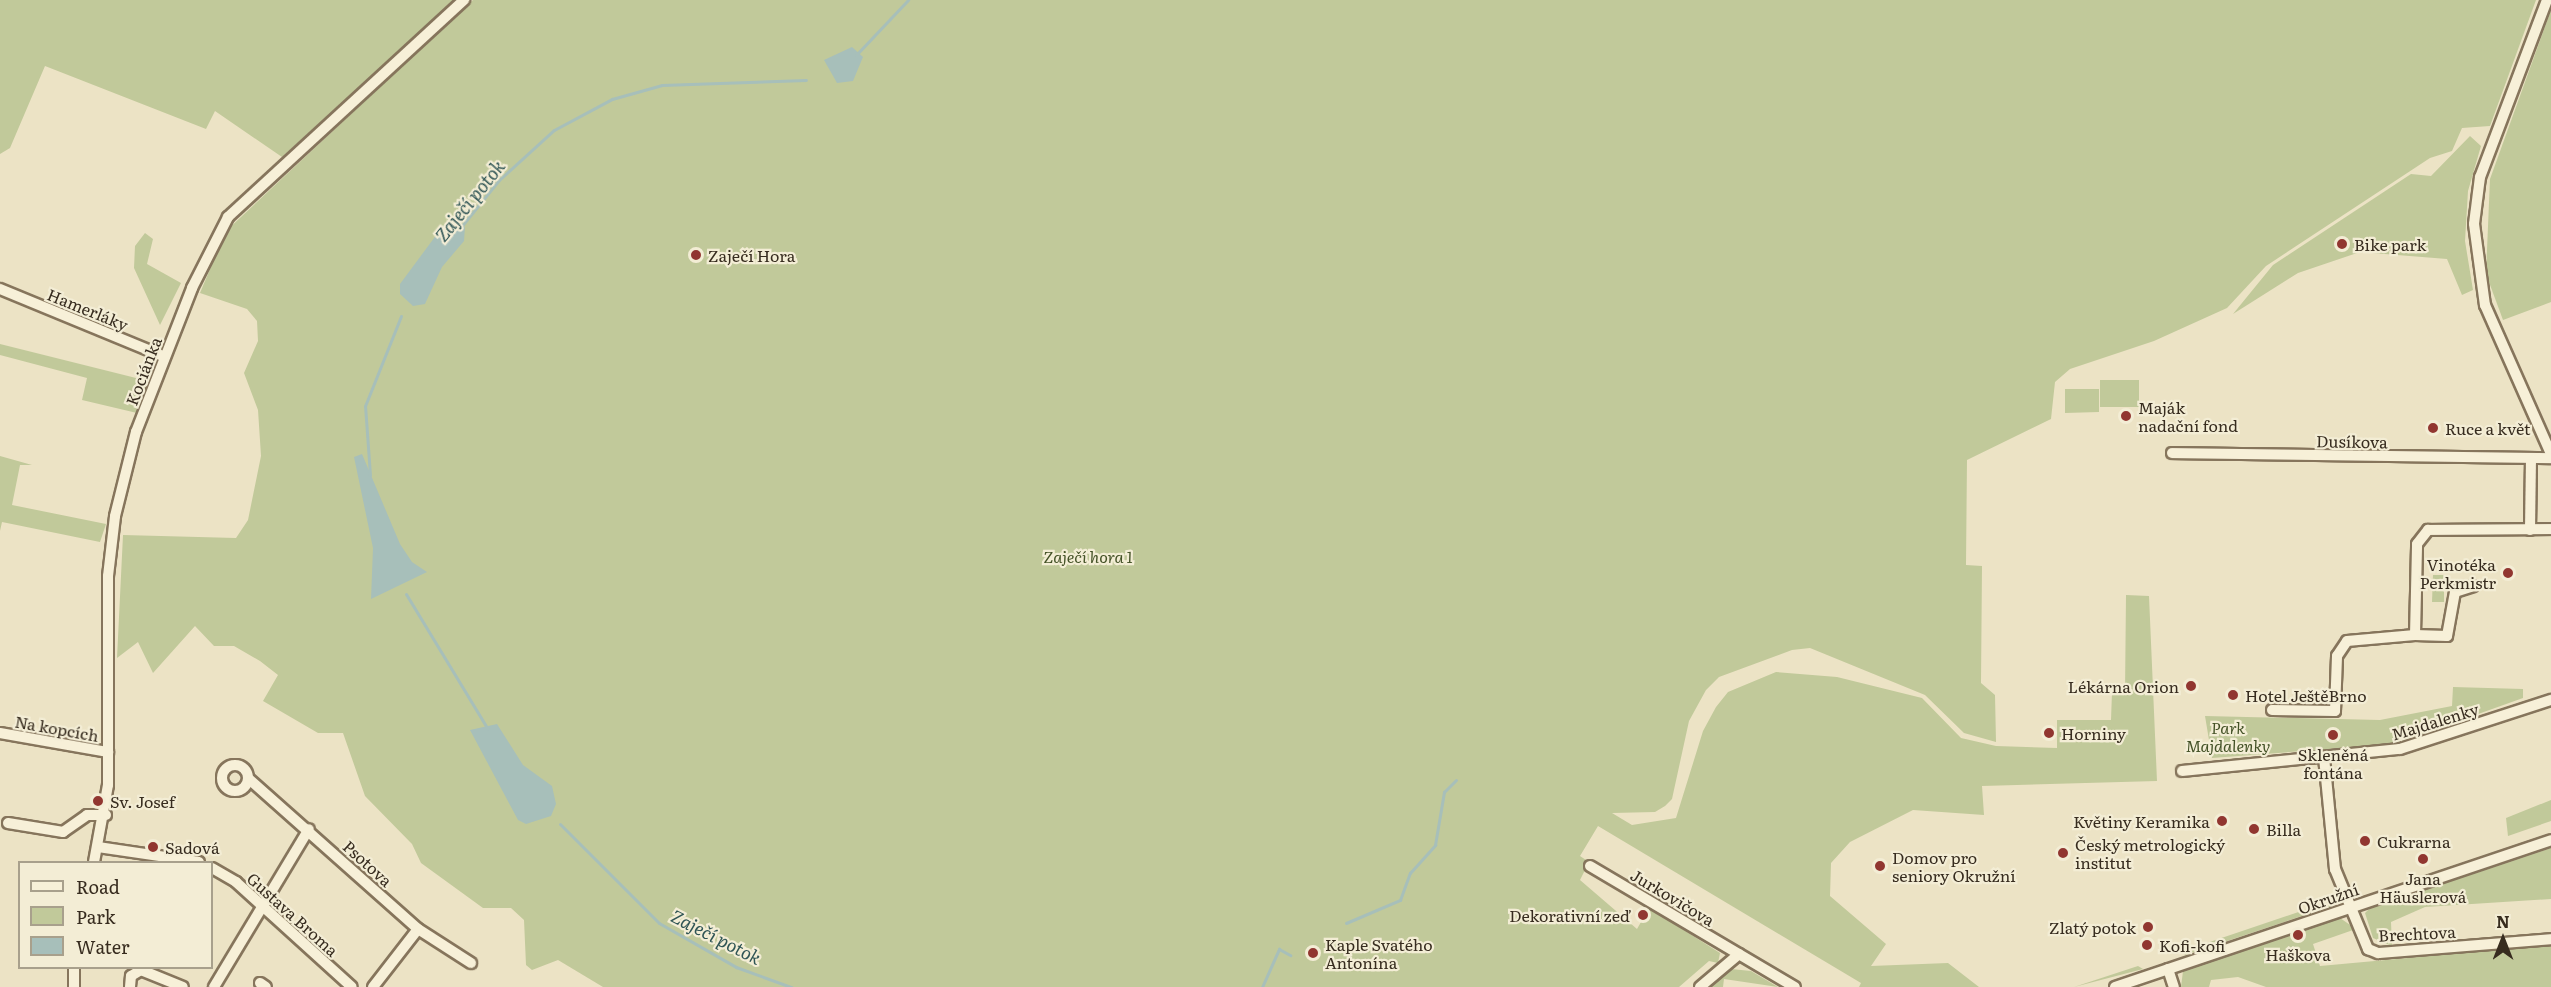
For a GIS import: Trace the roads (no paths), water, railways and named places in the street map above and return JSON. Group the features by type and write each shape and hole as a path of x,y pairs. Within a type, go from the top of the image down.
{"street":[{"name":"Kociánka","path":"94,861 106,815 110,542 128,458 165,357 228,217 464,0"},
{"path":"2547,0 2480,177 2474,224 2485,305 2551,454"},
{"name":"Hamerláky","path":"0,289 165,357"},
{"name":"Dusíkova","path":"2172,453 2551,458"},
{"path":"2530,530 2531,459"},
{"path":"2415,635 2421,536 2437,527 2551,529"},
{"path":"2272,710 2335,711 2337,656 2347,641 2415,635 2447,636 2455,592 2473,586"},
{"name":"Majdalenky","path":"2182,771 2400,749 2551,700"},
{"name":"Na kopcích","path":"0,733 108,752"},
{"path":"2324,757 2335,869 2352,905"},
{"name":"Psotova","path":"249,779 309,829 418,929 471,963"},
{"path":"8,823 63,832 87,815 106,815"},
{"path":"214,987 309,829"},
{"name":"Okružní","path":"2115,987 2352,905 2551,840"},
{"path":"98,847 192,861"},
{"name":"Jurkovičova","path":"1590,866 1795,987"},
{"name":"Gustava Broma","path":"213,869 263,905 352,987"},
{"name":"Brechtova","path":"2352,905 2368,949 2378,953 2551,939"},
{"path":"373,987 418,929"},
{"path":"1700,987 1739,954"},
{"path":"74,969 74,987"},
{"path":"2168,969 2174,987"},
{"path":"130,987 131,976 141,970 183,987"}],"water":[{"path":"852,47 863,57 853,81 837,83 824,60"},
{"path":"454,222 465,227 464,241 442,267 425,304 413,306 400,294 400,284 443,226"},
{"path":"362,454 400,544 412,562 427,572 371,599 373,548 354,457"},
{"path":"497,724 523,765 552,786 556,804 551,816 526,824 518,820 470,730"}],"waterway":[{"name":"Zaječí potok","path":"856,55 908,0"},
{"name":"Zaječí potok","path":"460,228 499,180 554,130 612,99 662,85 806,80"},
{"name":"Zaječí potok","path":"370,475 365,406 401,316"},
{"name":"Zaječí potok","path":"406,594 487,728"},
{"path":"1346,923 1400,900 1410,873 1435,845 1444,792 1456,780"},
{"name":"Zaječí potok","path":"560,824 659,923 736,967 791,987"},
{"path":"1262,987 1279,949 1290,955"}],"place":[{"name":"Bike park","path":"2342,244"},
{"name":"Zaječí Hora","path":"696,255"},
{"name":"Maják nadační fond","path":"2126,416"},
{"name":"Ruce a květ","path":"2433,428"},
{"name":"Vinotéka Perkmistr","path":"2508,573"},
{"name":"Lékárna Orion","path":"2191,686"},
{"name":"Hotel JeštěBrno","path":"2233,695"},
{"name":"Horniny","path":"2049,733"},
{"name":"Skleněná fontána","path":"2333,735"},
{"name":"Sv. Josef","path":"98,801"},
{"name":"Květiny Keramika","path":"2222,821"},
{"name":"Billa","path":"2254,829"},
{"name":"Cukrarna","path":"2365,841"},
{"name":"Sadová","path":"153,847"},
{"name":"Český metrologický institut","path":"2063,853"},
{"name":"Jana Häuslerová","path":"2423,859"},
{"name":"Domov pro seniory Okružní","path":"1880,866"},
{"name":"Dekorativní zeď","path":"1643,915"},
{"name":"Zlatý potok","path":"2148,927"},
{"name":"Haškova","path":"2298,935"},
{"name":"Kofi-kofi","path":"2147,945"},
{"name":"Kaple Svatého Antonína","path":"1313,953"}],"park label":[{"name":"Zaječí hora 1","path":"1088,556"},
{"name":"Park Majdalenky","path":"2228,736"}]}
